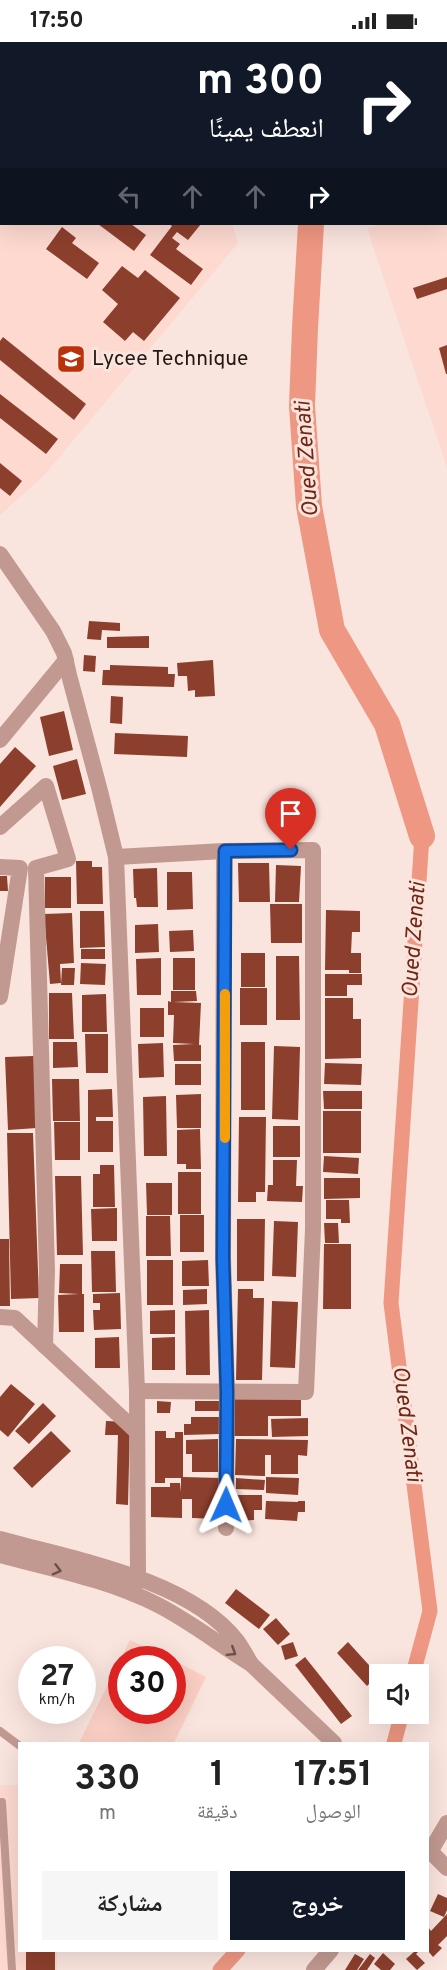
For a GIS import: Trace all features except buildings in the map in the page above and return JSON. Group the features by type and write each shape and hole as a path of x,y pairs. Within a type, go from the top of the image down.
{"street":[{"path":"0,554 53,631 64,653 116,857 137,1391 135,1585"},
{"path":"0,740 66,660"},
{"path":"0,827 46,786 68,859 36,868 47,1271 45,1347"},
{"path":"116,857 225,851 313,850 313,1229 306,1392 137,1391"},
{"path":"225,851 223,1258 227,1392 226,1528"},
{"path":"0,867 20,868 0,997"},
{"path":"0,1317 15,1318 138,1432"},
{"path":"0,1539 202,1609 236,1640 251,1664 333,1742"},
{"path":"0,1555 96,1581 135,1585"},
{"path":"447,1823 429,1850 447,1868"},
{"path":"314,1970 329,1952"}],"lane":[{"path":"0,1731 18,1744"},
{"path":"2,1802 12,1970"}],"shaded area":[{"name":"Lycee Technique","path":"0,225 232,225 238,243 45,474 0,515"},
{"path":"378,225 447,225 447,467 367,228"},
{"path":"130,1640 143,1646 127,1646"},
{"path":"186,1667 206,1677 186,1718"},
{"path":"108,1684 108,1724 183,1724 174,1742 79,1742 88,1724 96,1724 96,1709"},
{"path":"0,1785 18,1785 18,1952 57,1952 57,1970 0,1970"}],"waterway":[{"name":"Oued Zenati","path":"311,225 302,406 309,506 332,630 387,724 422,836"},
{"name":"Oued Zenati","path":"416,1664 430,1611 391,1303 422,836"},
{"name":"Oued Zenati","path":"394,1742 399,1724"},
{"name":"Oued Zenati","path":"220,1970 236,1952"}],"slow traffic":[{"path":"225,994 225,1138"}],"place":[{"name":"Lycee Technique","path":"71,359"}],"route":[{"path":"226,1505 227,1392 223,1258 225,851 291,850"}]}
